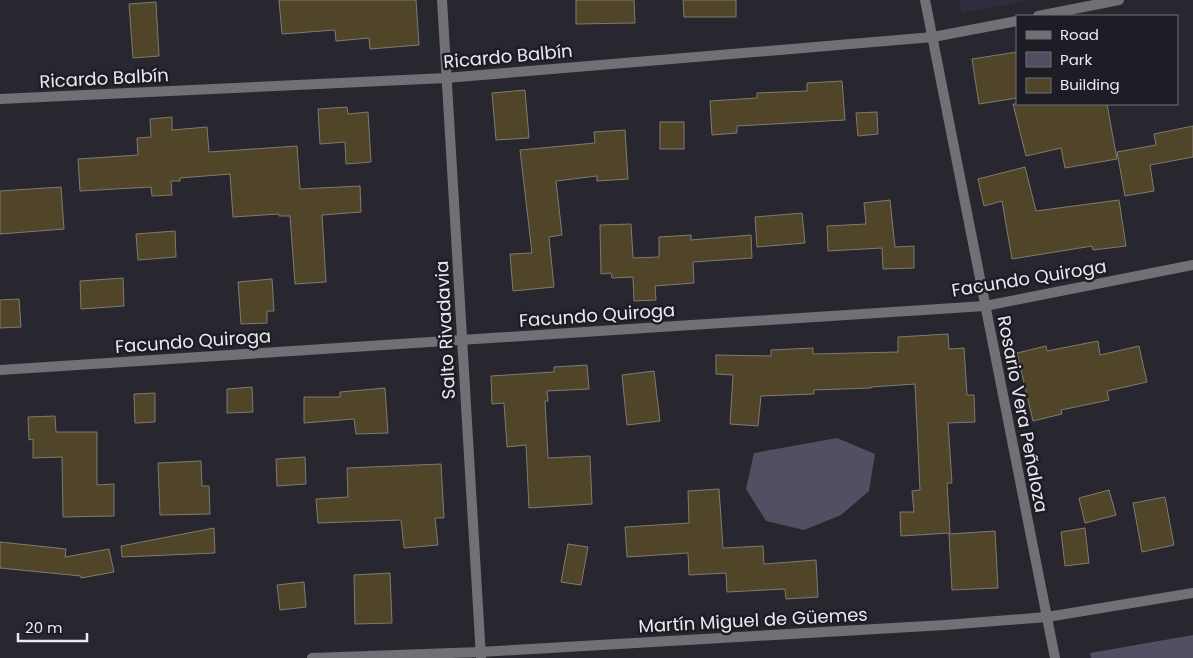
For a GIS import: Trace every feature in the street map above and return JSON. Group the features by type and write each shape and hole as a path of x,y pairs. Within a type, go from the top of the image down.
{"street":[{"name":"Salto Rivadavia","path":"442,0 480,655"},
{"name":"Rosario Vera Peñaloza","path":"925,0 1055,658"},
{"path":"1043,15 1119,0"},
{"name":"Ricardo Balbín","path":"0,99 446,78 933,37 1016,20"},
{"name":"Facundo Quiroga","path":"0,370 985,306 1193,265"},
{"name":"Martín Miguel de Güemes","path":"312,658 480,655 945,625 1047,617 1193,593"}],"shaded area":[{"path":"959,0 1031,0 962,13"}],"green space":[{"path":"837,438 875,454 869,491 841,515 804,530 766,521 746,489 754,453"},
{"path":"1193,635 1193,658 1091,658 1090,653"}],"building":[{"path":"279,0 416,0 419,45 370,49 369,38 336,41 335,30 282,34"},
{"path":"576,0 634,0 635,23 576,24"},
{"path":"683,0 736,0 736,17 684,17"},
{"path":"156,2 159,56 133,58 129,4"},
{"path":"1016,52 1016,98 979,104 972,59"},
{"path":"842,81 845,120 737,126 737,133 712,135 710,101 757,98 757,93 807,91 807,83"},
{"path":"525,90 529,138 496,140 492,93"},
{"path":"1013,104 1107,105 1117,159 1065,168 1061,148 1026,156"},
{"path":"347,107 348,114 368,112 371,162 346,164 345,142 320,144 318,109"},
{"path":"877,112 878,134 858,136 856,113"},
{"path":"172,117 172,130 207,127 209,152 297,146 300,189 360,186 361,212 322,215 326,282 295,284 290,216 279,216 279,214 233,217 230,174 180,178 180,181 171,181 172,195 152,196 151,187 80,191 78,159 138,155 137,138 151,137 150,119"},
{"path":"660,122 684,122 684,149 660,149"},
{"path":"1193,126 1193,157 1150,165 1154,191 1125,196 1117,152 1156,145 1154,134"},
{"path":"625,130 628,179 597,181 597,176 556,181 562,235 549,237 554,287 513,291 510,254 532,253 520,150 595,143 594,132"},
{"path":"1025,167 1036,211 1119,200 1126,246 1093,250 1092,246 1012,259 1002,201 984,206 978,179"},
{"path":"61,187 64,229 0,234 0,191"},
{"path":"890,200 895,247 914,246 914,268 883,269 882,248 828,251 827,226 866,224 864,203"},
{"path":"802,213 805,243 757,247 755,217"},
{"path":"631,224 633,258 659,257 659,237 691,235 691,240 751,235 752,258 693,262 694,283 655,286 656,300 634,301 633,277 612,278 611,273 601,274 600,225"},
{"path":"175,231 176,257 138,260 136,234"},
{"path":"123,278 124,306 81,309 80,281"},
{"path":"272,279 274,311 267,311 267,323 241,324 238,282"},
{"path":"19,299 21,327 0,328 0,300"},
{"path":"948,334 949,349 964,348 967,395 974,395 975,422 948,423 952,483 947,483 950,533 901,536 900,512 914,512 912,491 920,490 915,384 814,390 814,394 761,396 758,426 730,424 733,375 716,374 716,355 771,356 771,350 813,348 813,354 898,352 898,337"},
{"path":"1098,341 1100,355 1139,346 1147,382 1107,391 1109,400 1061,410 1062,414 1033,421 1017,353 1046,346 1047,351"},
{"path":"587,365 589,389 547,391 548,401 545,401 548,458 590,456 592,504 529,508 526,445 507,447 504,403 492,404 491,376 554,372 554,367"},
{"path":"654,371 660,421 627,425 622,375"},
{"path":"252,387 253,412 227,413 227,389"},
{"path":"385,388 388,433 356,434 354,419 304,423 304,397 340,397 340,392"},
{"path":"155,393 155,422 135,423 134,394"},
{"path":"55,416 56,432 97,432 97,485 114,484 114,516 63,517 62,457 33,458 33,439 29,440 28,417"},
{"path":"305,457 306,484 277,486 276,459"},
{"path":"201,461 202,486 209,486 210,514 160,515 158,463"},
{"path":"441,464 444,518 435,518 438,545 404,548 401,520 318,523 316,499 348,497 347,468"},
{"path":"719,489 723,548 763,546 764,564 816,560 818,597 786,599 785,589 727,592 726,573 689,575 688,553 627,557 625,527 689,523 688,491"},
{"path":"1109,490 1116,515 1085,523 1079,498"},
{"path":"1165,497 1174,545 1142,552 1133,503"},
{"path":"214,528 215,553 122,557 121,546"},
{"path":"1085,528 1089,563 1065,566 1061,532"},
{"path":"995,531 998,588 952,590 949,534"},
{"path":"0,542 66,549 65,557 109,549 114,572 81,578 81,576 0,568"},
{"path":"568,544 588,547 581,585 561,582"},
{"path":"390,573 392,623 355,624 354,575"},
{"path":"304,582 306,607 280,610 277,585"}]}
